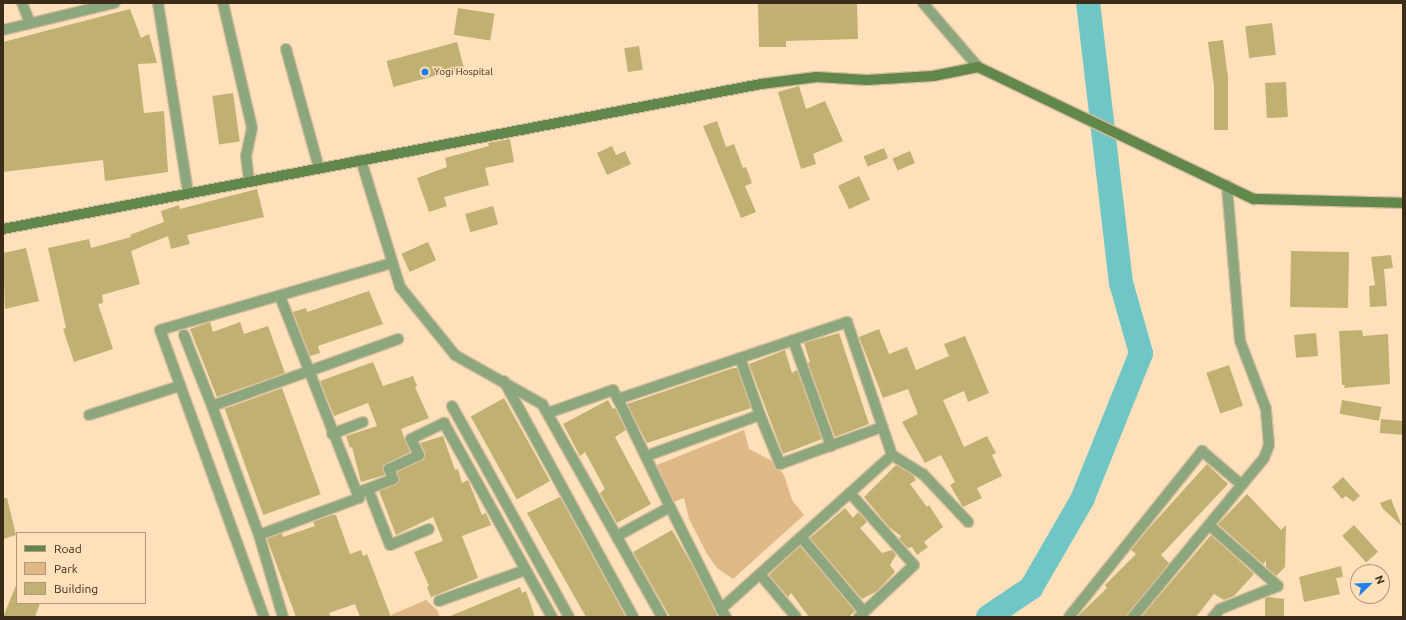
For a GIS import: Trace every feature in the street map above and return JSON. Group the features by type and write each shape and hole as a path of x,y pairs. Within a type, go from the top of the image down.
{"main road":[{"path":"3,229 761,84 817,78 867,80 933,76 978,67 1019,85 1254,200 1403,203"}],"street":[{"path":"22,3 30,23"},
{"path":"3,30 115,3"},
{"path":"158,3 188,193"},
{"path":"223,3 252,128 246,156 249,181"},
{"path":"923,3 978,67"},
{"path":"286,49 319,168"},
{"path":"360,160 400,287 455,355 504,381 542,404 662,617"},
{"path":"1133,617 1264,458 1269,445 1266,410 1240,340 1227,186"},
{"path":"264,617 160,330 392,263"},
{"path":"259,535 359,498 332,434 280,296"},
{"path":"618,399 847,322 892,455 923,474 968,522"},
{"path":"184,335 212,406 259,535 283,617"},
{"path":"212,406 398,339"},
{"path":"793,340 831,446"},
{"path":"740,358 760,415 780,464 882,427"},
{"path":"504,381 633,617"},
{"path":"89,415 180,386"},
{"path":"548,413 613,390 724,613 760,574 892,455"},
{"path":"452,406 568,617"},
{"path":"646,456 760,415"},
{"path":"332,434 363,422"},
{"path":"357,493 393,479 389,469 419,455 411,439 444,423 552,617"},
{"path":"1069,617 1202,451 1242,485"},
{"path":"368,489 390,545 428,529"},
{"path":"801,537 862,615 914,565 850,493"},
{"path":"617,536 670,507"},
{"path":"1209,525 1278,586 1220,609 1213,617"},
{"path":"439,602 525,570"},
{"path":"760,574 796,617"}],"green space":[{"path":"744,430 749,449 774,462 784,475 792,500 804,515 733,579 717,568 707,554 689,519 684,498 674,502 657,465"},
{"path":"426,600 437,610 440,617 392,617 391,615"}],"building":[{"path":"758,3 857,3 858,39 786,41 786,47 759,47"},
{"path":"458,8 495,14 490,40 454,35"},
{"path":"130,9 141,38 149,34 157,63 138,64 144,113 164,111 168,172 105,181 103,160 3,172 3,42"},
{"path":"1272,23 1276,55 1249,58 1245,26"},
{"path":"1223,40 1228,77 1228,130 1214,130 1214,86 1208,42"},
{"path":"457,42 464,68 393,87 386,61"},
{"path":"639,46 643,70 628,72 624,48"},
{"path":"1286,82 1288,117 1267,118 1265,83"},
{"path":"799,86 806,109 825,101 843,141 813,154 816,164 801,169 778,92"},
{"path":"233,93 240,142 219,144 212,96"},
{"path":"717,121 726,147 734,144 743,168 746,167 752,183 745,186 756,212 741,218 703,126"},
{"path":"510,139 514,162 485,168 489,185 444,197 447,206 429,212 417,178 447,167 445,158 489,146 488,143"},
{"path":"612,146 616,155 625,151 631,164 607,175 597,153"},
{"path":"884,148 888,158 868,166 864,156"},
{"path":"910,151 915,163 898,170 893,158"},
{"path":"859,176 870,200 849,209 838,186"},
{"path":"257,189 264,217 187,235 190,244 171,249 168,236 131,251 140,284 102,295 103,303 98,304 113,349 74,362 63,329 66,328 48,248 89,239 91,248 131,237 130,235 164,222 161,211 179,205 180,209"},
{"path":"493,206 498,224 470,232 465,214"},
{"path":"428,242 436,260 410,272 402,254"},
{"path":"26,248 39,301 5,309 3,253"},
{"path":"1291,251 1349,252 1348,308 1290,307"},
{"path":"1391,255 1393,268 1384,269 1387,306 1370,307 1369,286 1375,285 1371,257"},
{"path":"369,291 383,324 318,346 320,353 310,356 293,312 306,308 307,312"},
{"path":"210,322 213,332 240,322 244,334 268,326 285,373 217,397 190,329"},
{"path":"879,329 889,354 907,347 916,370 949,356 944,344 965,336 989,393 968,402 964,391 943,400 964,447 987,436 996,453 992,455 1002,476 977,488 982,498 963,507 950,485 955,482 941,455 925,463 902,422 918,414 908,389 883,398 859,337"},
{"path":"1362,330 1363,336 1388,334 1390,384 1344,388 1345,385 1342,385 1339,331"},
{"path":"839,333 869,424 835,437 808,363 810,362 804,343"},
{"path":"1316,333 1318,356 1296,358 1294,335"},
{"path":"785,350 792,373 797,370 822,439 783,454 749,364"},
{"path":"373,362 383,386 413,376 417,386 415,387 429,418 401,429 410,452 384,465 385,475 361,482 352,447 350,448 346,436 377,426 368,403 334,416 320,381"},
{"path":"1229,365 1243,406 1220,413 1206,373"},
{"path":"733,368 737,368 751,408 647,443 627,404"},
{"path":"282,388 321,494 263,515 225,409"},
{"path":"504,398 550,481 517,500 471,416"},
{"path":"608,400 613,409 615,408 626,430 615,437 651,504 617,523 600,493 605,489 585,452 580,456 563,424"},
{"path":"1342,400 1381,407 1379,421 1340,414"},
{"path":"1381,419 1403,421 1402,435 1380,433"},
{"path":"443,436 455,470 458,469 462,483 468,480 482,515 486,513 491,525 462,536 478,578 431,597 427,587 429,586 414,552 443,541 433,517 396,535 379,491 398,483 397,472 424,459 425,452 420,443"},
{"path":"1207,464 1228,484 1161,555 1169,563 1127,617 1077,617 1107,588 1105,585 1136,554 1131,550"},
{"path":"896,465 913,475 916,480 910,484 927,507 929,505 943,527 924,542 928,547 917,555 912,547 908,548 899,539 901,536 889,527 864,497"},
{"path":"1343,477 1360,496 1353,502 1346,496 1342,499 1332,487"},
{"path":"1247,494 1281,530 1286,525 1285,567 1276,576 1266,567 1266,561 1263,564 1218,524"},
{"path":"560,497 626,617 586,617 527,513"},
{"path":"3,498 7,498 16,535 3,539"},
{"path":"1391,499 1402,526 1383,509 1380,503"},
{"path":"845,508 853,518 858,512 867,522 860,528 882,553 892,550 896,555 890,565 895,572 877,591 862,599 810,538"},
{"path":"336,515 350,554 361,550 363,556 367,554 391,617 360,617 355,604 329,613 331,617 296,617 267,539 282,533 283,537 315,526 313,522"},
{"path":"1354,525 1378,552 1366,562 1342,536"},
{"path":"672,530 692,565 718,617 670,617 633,552"},
{"path":"1211,535 1254,574 1234,596 1224,600 1214,594 1196,617 1141,617"},
{"path":"800,546 855,611 849,617 809,617 791,593 788,597 769,575"},
{"path":"1341,566 1343,577 1336,578 1340,594 1304,602 1299,577"},
{"path":"16,585 16,604 40,604 35,617 3,617"},
{"path":"520,587 522,593 526,591 535,617 448,617"},
{"path":"1269,597 1284,599 1284,617 1265,617 1265,598"}],"waterway":[{"path":"988,617 1031,588 1082,500 1141,353 1121,283 1088,3"}],"place":[{"name":"Yogi Hospital","path":"425,72"}]}
